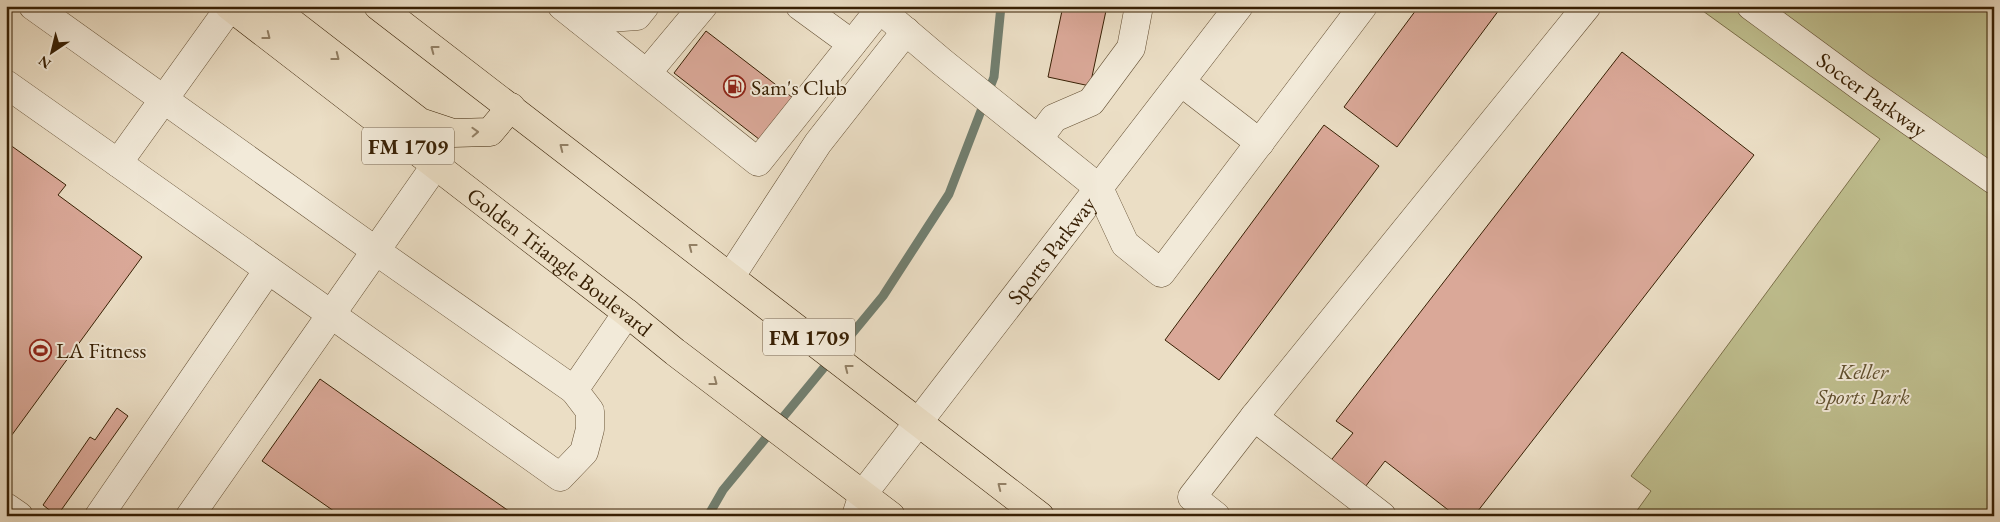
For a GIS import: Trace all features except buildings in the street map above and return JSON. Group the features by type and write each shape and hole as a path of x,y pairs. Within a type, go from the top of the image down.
{"main road":[{"path":"270,6 420,122 453,133 490,132 511,107"},
{"name":"FM 1709","path":"378,6 1040,516"},
{"name":"Golden Triangle Boulevard","path":"229,7 675,352 827,466 859,505 891,516"}],"street":[{"path":"6,84 560,477 584,452 590,429 590,411 574,390 33,6"},
{"path":"571,13 637,16 645,6"},
{"path":"647,73 704,6"},
{"path":"800,6 852,44"},
{"path":"1039,138 1054,118 1091,102 1131,48 1139,6"},
{"path":"1216,516 1192,497 1254,417 1587,6"},
{"name":"Soccer Parkway","path":"1751,6 1861,87 1994,180"},
{"path":"118,163 229,7"},
{"path":"571,13 758,162 852,44 878,8 1099,188 1125,244 1161,273 1260,143 1358,8"},
{"name":"Sports Parkway","path":"859,505 919,421 1181,82 1235,8"},
{"path":"730,276 818,144 906,31"},
{"path":"1181,82 1260,143"},
{"path":"190,516 435,166"},
{"path":"98,516 268,270"},
{"path":"574,390 627,313"},
{"path":"1254,417 1382,516"},
{"path":"6,507 19,516"}],"green space":[{"name":"Keller Sports Park","path":"1696,6 1994,6 1994,516 1633,516 1651,491 1631,476 1880,139"}],"waterway":[{"path":"708,516 723,490 883,296 949,194 994,77 1001,6"}],"place":[{"name":"Sam's Club","path":"735,87"},
{"name":"LA Fitness","path":"40,350"}]}
